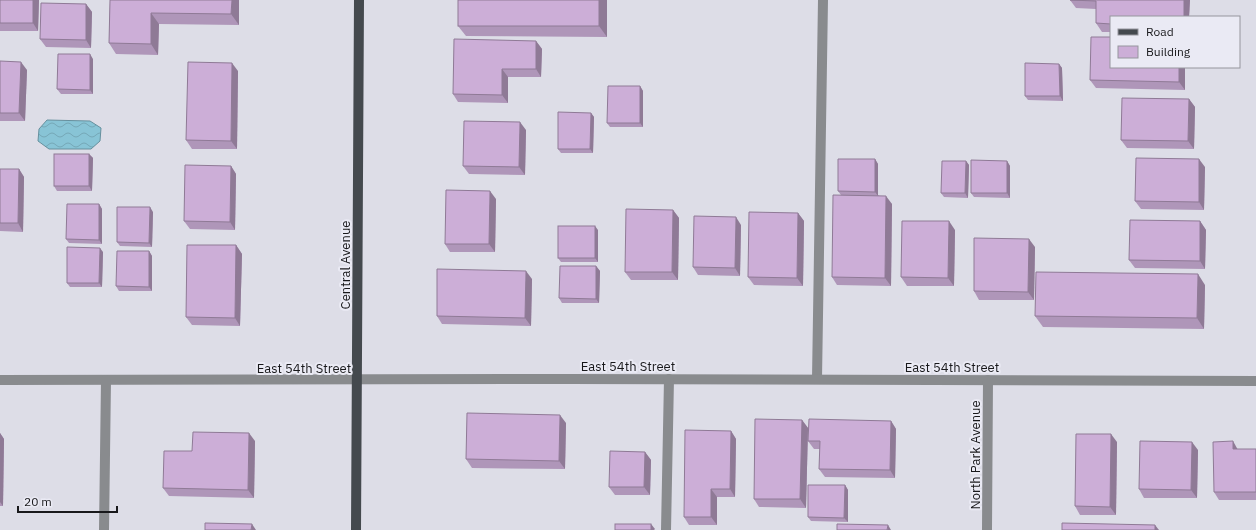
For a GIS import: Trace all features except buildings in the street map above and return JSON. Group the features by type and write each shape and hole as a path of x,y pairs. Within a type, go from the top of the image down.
{"main road":[{"name":"Central Avenue","path":"356,530 359,0"}],"street":[{"path":"817,379 823,0"},
{"path":"666,530 669,379"},
{"name":"East 54th Street","path":"0,380 357,381 817,379 1256,381"},
{"path":"104,530 106,380"},
{"name":"North Park Avenue","path":"987,530 988,380"}],"water":[{"path":"47,120 90,121 101,128 100,141 91,149 49,149 38,141 39,129"}]}
